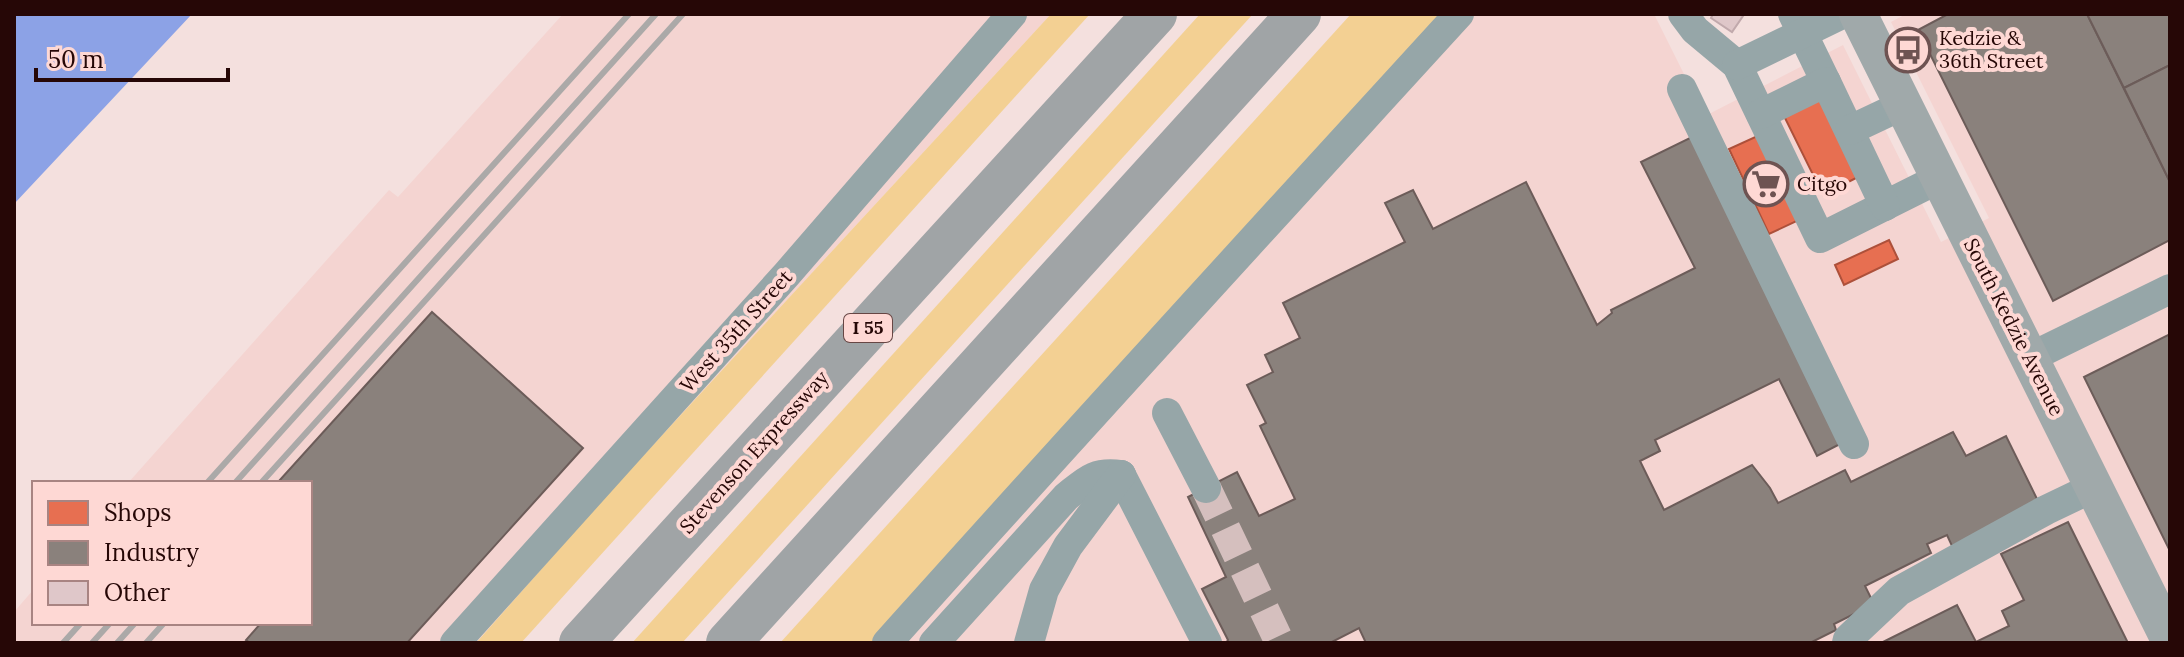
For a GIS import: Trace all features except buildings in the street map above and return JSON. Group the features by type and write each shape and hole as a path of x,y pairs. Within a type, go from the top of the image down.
{"highway":[{"name":"Stevenson Expressway","path":"581,643 1155,14"},
{"path":"728,643 1299,14"}],"main road":[{"name":"South Kedzie Avenue","path":"1858,14 2170,640"}],"street":[{"name":"West 35th Street","path":"455,643 777,286 1012,14"},
{"path":"887,643 1459,14"},
{"path":"1683,14 1695,30 1737,65 1820,238 1940,178"},
{"path":"1737,65 1798,24 1842,14"},
{"path":"1798,24 1885,206"},
{"path":"1761,114 1826,82"},
{"path":"1682,89 1854,444"},
{"path":"1850,130 1903,105"},
{"path":"2029,358 2170,289"},
{"path":"1167,413 1206,488"},
{"path":"934,643 1066,497 1099,474 1121,475"},
{"path":"1029,643 1044,590 1068,546 1121,475"},
{"path":"1121,475 1207,643"},
{"path":"1847,643 1899,591 2094,487"}],"shaded area":[{"path":"563,14 1051,14 605,497 476,643 14,643 14,612 32,591 32,625 312,625 312,481 130,481 389,190 398,197"},
{"path":"1051,14 1090,14 521,643 476,643 605,497"},
{"path":"1200,14 1253,14 682,643 632,643"},
{"path":"1351,14 1450,14 877,643 780,643"},
{"path":"1450,14 1654,14 1705,116 1843,45 1941,242 1989,218 1891,22 1906,14 2170,14 2170,643 877,643"}],"water":[{"path":"14,14 192,14 14,204"}],"tunnel":[{"path":"1206,488 1280,643"}],"railway":[{"path":"209,481 629,14"},
{"path":"237,481 656,14"},
{"path":"263,481 683,14"},
{"path":"63,643 79,625"},
{"path":"92,643 108,625"},
{"path":"117,643 133,625"},
{"path":"146,643 162,625"}],"place":[{"name":"Kedzie & 36th Street","path":"1908,50"},
{"name":"Citgo","path":"1766,184"}]}
